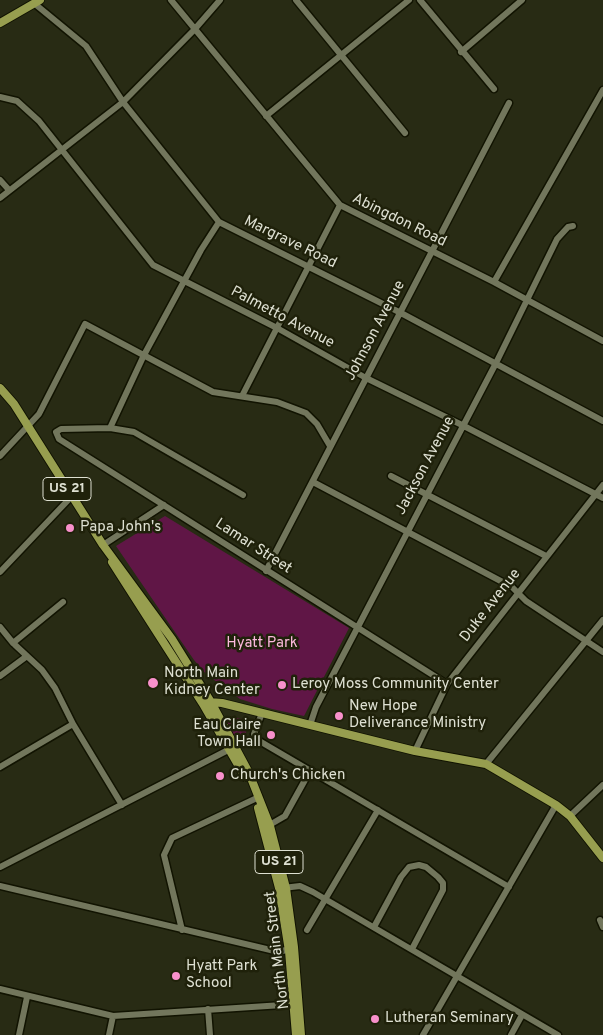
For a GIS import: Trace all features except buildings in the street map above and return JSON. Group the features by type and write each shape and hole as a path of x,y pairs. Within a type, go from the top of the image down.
{"main road":[{"path":"0,22 37,2"},
{"name":"North Main Street","path":"0,388 14,404 105,548 172,639 232,747 257,798 267,827 283,888 292,949 301,1035"},
{"path":"207,703 262,713 415,751 486,764 556,804 570,816 603,858"},
{"name":"North Main Street","path":"296,1035 297,1004"}],"street":[{"name":"Abingdon Road","path":"171,0 340,205 527,299 603,341"},
{"path":"0,198 60,149 123,102 194,30 220,0"},
{"path":"296,0 405,133"},
{"path":"266,116 409,0"},
{"path":"420,0 461,52 494,89"},
{"path":"461,52 522,0"},
{"name":"Margrave Road","path":"37,2 86,46 123,102 219,222 401,313 603,421"},
{"path":"494,282 603,90"},
{"name":"Palmetto Avenue","path":"0,97 17,101 39,121 153,265 277,328 366,378 603,498"},
{"name":"Johnson Avenue","path":"266,570 510,104"},
{"path":"0,180 9,190"},
{"path":"242,396 340,205"},
{"path":"219,222 201,250 144,355 110,428 134,432 243,495"},
{"name":"Jackson Avenue","path":"310,725 316,707 358,629 425,494 496,363 557,239 568,227 573,226"},
{"path":"0,456 39,414 85,324 213,392 277,402 306,413 316,424 330,446"},
{"name":"Lamar Street","path":"110,428 61,429 56,432 56,437 447,684"},
{"path":"391,476 546,556"},
{"path":"313,482 512,586 526,601 603,652"},
{"name":"Duke Avenue","path":"415,751 447,684 603,485"},
{"path":"0,572 72,496"},
{"path":"105,548 164,505"},
{"path":"13,644 63,602"},
{"path":"486,764 603,620"},
{"path":"0,627 13,644 42,670 56,688 73,724 122,805"},
{"path":"0,676 27,656"},
{"path":"262,713 254,734 256,739 508,887"},
{"path":"0,767 73,724"},
{"path":"0,867 232,747"},
{"path":"267,827 285,816 310,771"},
{"path":"570,816 603,785"},
{"path":"182,930 164,855 172,838 257,798"},
{"path":"426,1034 457,976 556,804"},
{"path":"308,930 378,810"},
{"path":"374,927 409,867 419,865 426,867 438,876 443,883 443,890 412,949"},
{"path":"0,886 279,952 292,949"},
{"path":"283,888 300,886 374,927 558,1035"},
{"path":"600,920 603,927"},
{"path":"0,989 27,997 113,1016 297,1004"},
{"path":"19,1035 27,997"},
{"path":"208,1009 210,1035"},
{"path":"511,1035 522,1015"},
{"path":"109,1035 113,1016"}],"green space":[{"name":"Hyatt Park","path":"165,516 349,628 304,716 240,699 206,674 194,660 116,546"},
{"path":"229,717 249,720 244,740 234,736 227,724"}],"place":[{"name":"Papa John's","path":"70,528"},
{"name":"North Main Kidney Center","path":"153,683"},
{"name":"Leroy Moss Community Center","path":"282,685"},
{"name":"New Hope Deliverance Ministry","path":"339,716"},
{"name":"Eau Claire Town Hall","path":"271,735"},
{"name":"Church's Chicken","path":"220,776"},
{"name":"Hyatt Park School","path":"176,976"},
{"name":"Lutheran Seminary","path":"375,1019"}]}
